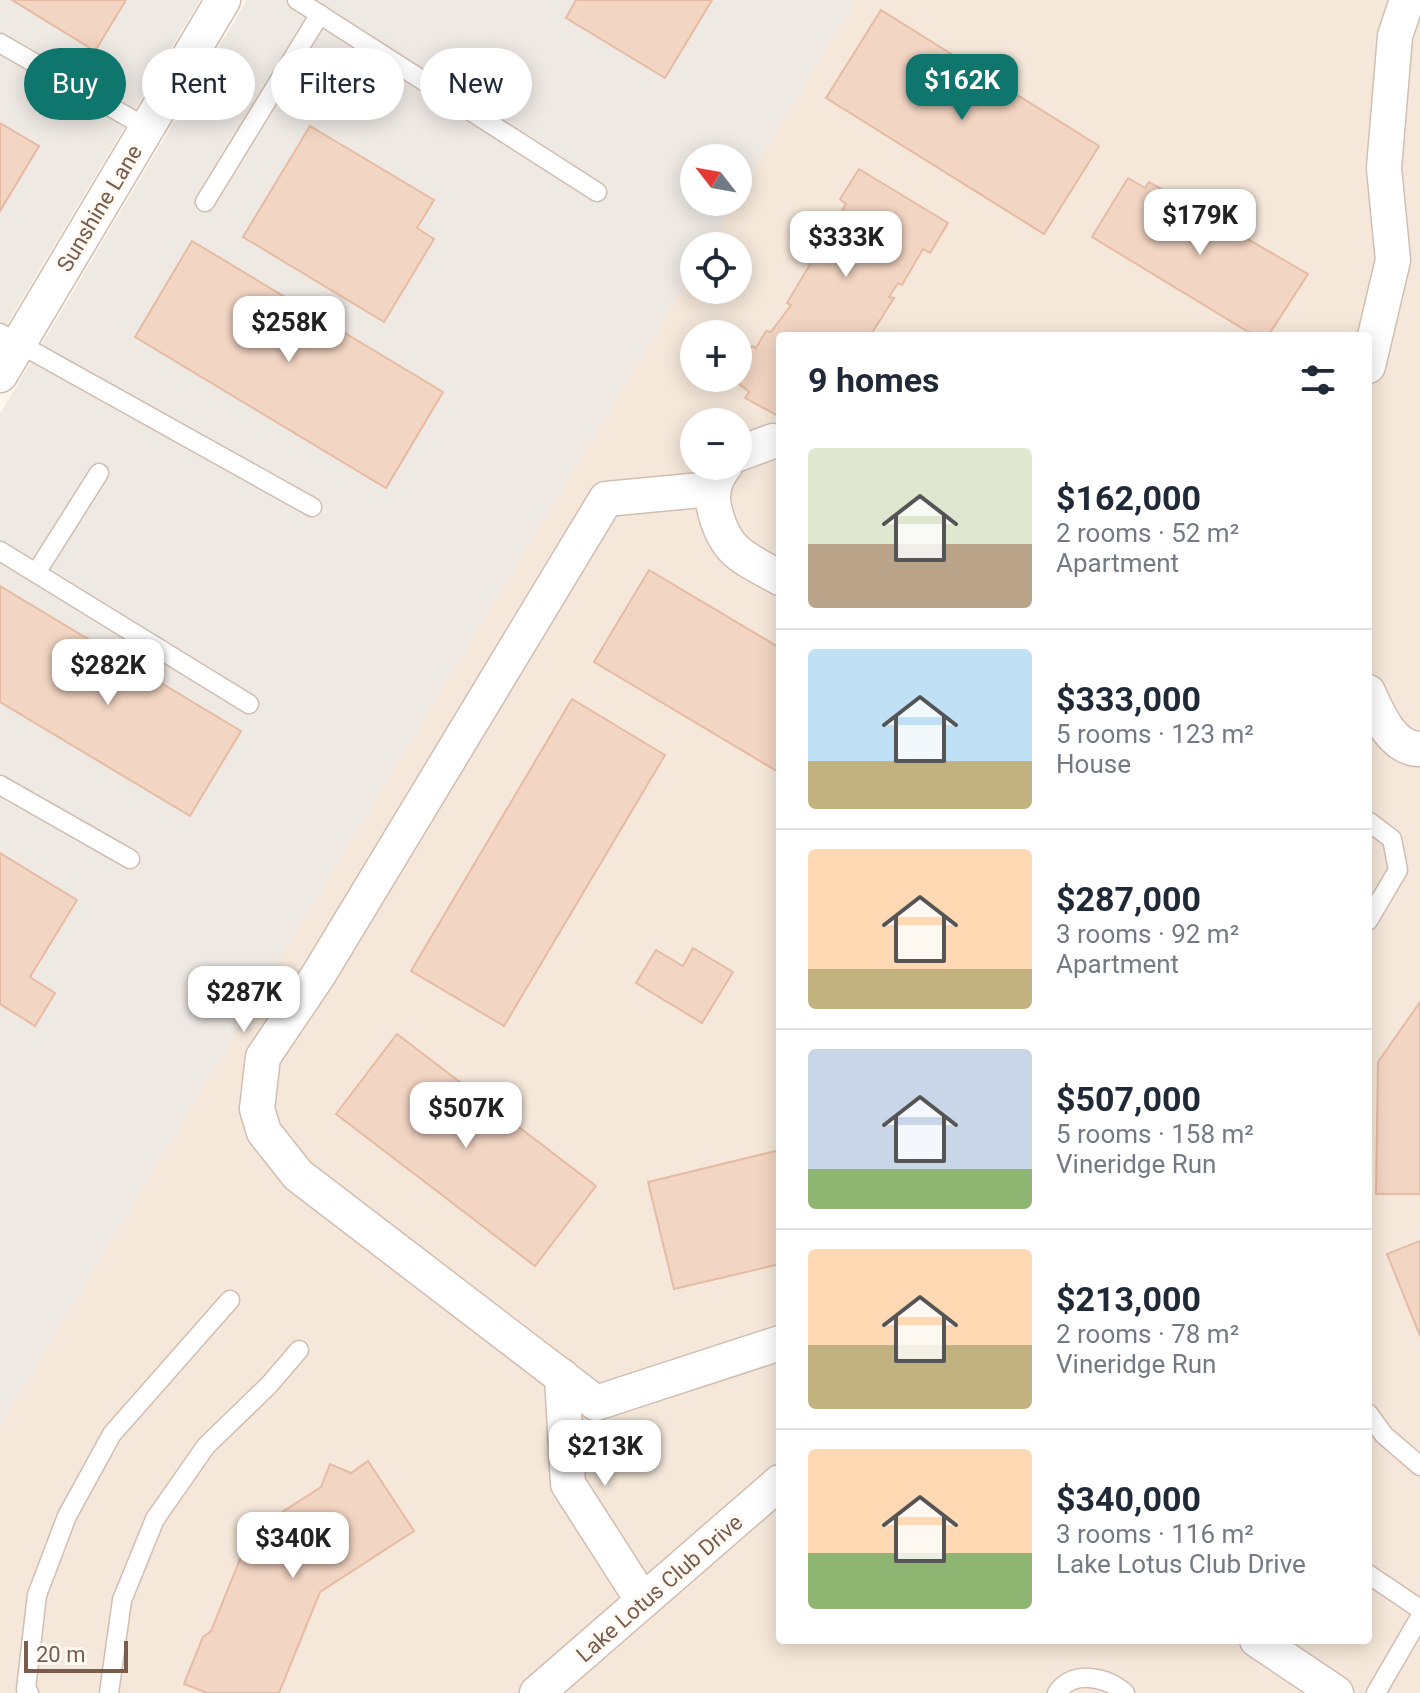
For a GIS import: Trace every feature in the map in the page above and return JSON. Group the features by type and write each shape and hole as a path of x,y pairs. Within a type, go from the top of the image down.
{"street":[{"name":"Sunshine Lane","path":"0,375 9,338 147,128 223,0"},
{"path":"1372,349 1393,260 1384,168 1395,36 1407,0"},
{"path":"752,449 776,441"},
{"path":"704,480 606,499 319,974 263,1057 257,1109 264,1132 298,1175 596,1403 776,1344"},
{"path":"719,480 720,534 741,556 776,576"},
{"path":"1372,700 1390,734 1410,749 1420,749"},
{"path":"562,1376 568,1484 643,1601"},
{"name":"Lake Lotus Club Drive","path":"537,1693 776,1485"},
{"path":"1263,1644 1336,1693"}],"lane":[{"path":"297,0 597,192"},
{"path":"205,202 320,14"},
{"path":"0,43 147,128"},
{"path":"9,338 312,507"},
{"path":"36,573 99,473"},
{"path":"0,551 249,704"},
{"path":"0,785 130,859"},
{"path":"1372,824 1392,839 1398,870 1372,914"},
{"path":"29,1693 26,1689 37,1595 67,1516 112,1434 230,1300"},
{"path":"109,1693 122,1600 155,1519 206,1446 299,1350"},
{"path":"1372,1418 1384,1435 1420,1466"},
{"path":"1372,1577 1420,1609"},
{"path":"1376,1693 1420,1617"},
{"path":"1057,1693 1062,1685 1086,1677 1114,1684 1125,1693"}],"shaded area":[{"path":"0,0 200,0 171,48 142,48 142,97 0,336"},
{"path":"247,0 855,0 752,172 752,144 680,144 680,216 726,216 716,232 680,232 680,292 0,1424 0,414 175,120 255,120 255,48 218,48"},
{"path":"849,0 1420,0 1420,1693 0,1693 0,1422 680,282 680,304 752,304 752,232 710,232 720,216 752,216 752,162"}],"building":[{"path":"12,0 126,0 97,48 90,48"},
{"path":"576,0 712,0 665,78 566,18"},
{"path":"881,10 1099,146 1044,234 826,98"},
{"path":"0,123 39,146 0,211"},
{"path":"310,126 434,200 417,228 434,239 384,322 243,237"},
{"path":"859,169 948,223 930,253 923,249 902,285 898,283 889,297 894,298 873,332 776,332 776,415 745,398 752,392 752,346 756,348 766,331 771,332 791,305 787,303 846,204 840,199"},
{"path":"1128,178 1145,188 1149,182 1308,274 1271,332 1248,332 1092,237"},
{"path":"192,241 443,392 386,488 135,337"},
{"path":"649,570 776,646 776,771 594,662"},
{"path":"0,586 241,731 190,816 0,702"},
{"path":"572,699 665,755 504,1026 411,971"},
{"path":"0,853 77,900 30,977 55,993 35,1026 0,1004"},
{"path":"693,948 733,972 702,1023 636,983 656,950 683,966"},
{"path":"1420,1002 1420,1194 1376,1194 1378,1062"},
{"path":"397,1034 596,1186 535,1266 336,1114"},
{"path":"776,1151 776,1265 674,1289 648,1182"},
{"path":"1420,1241 1420,1336 1387,1254"},
{"path":"368,1461 414,1531 320,1592 279,1693 207,1693 184,1684 203,1637 211,1631 251,1532 321,1487 330,1464 351,1473"}]}
